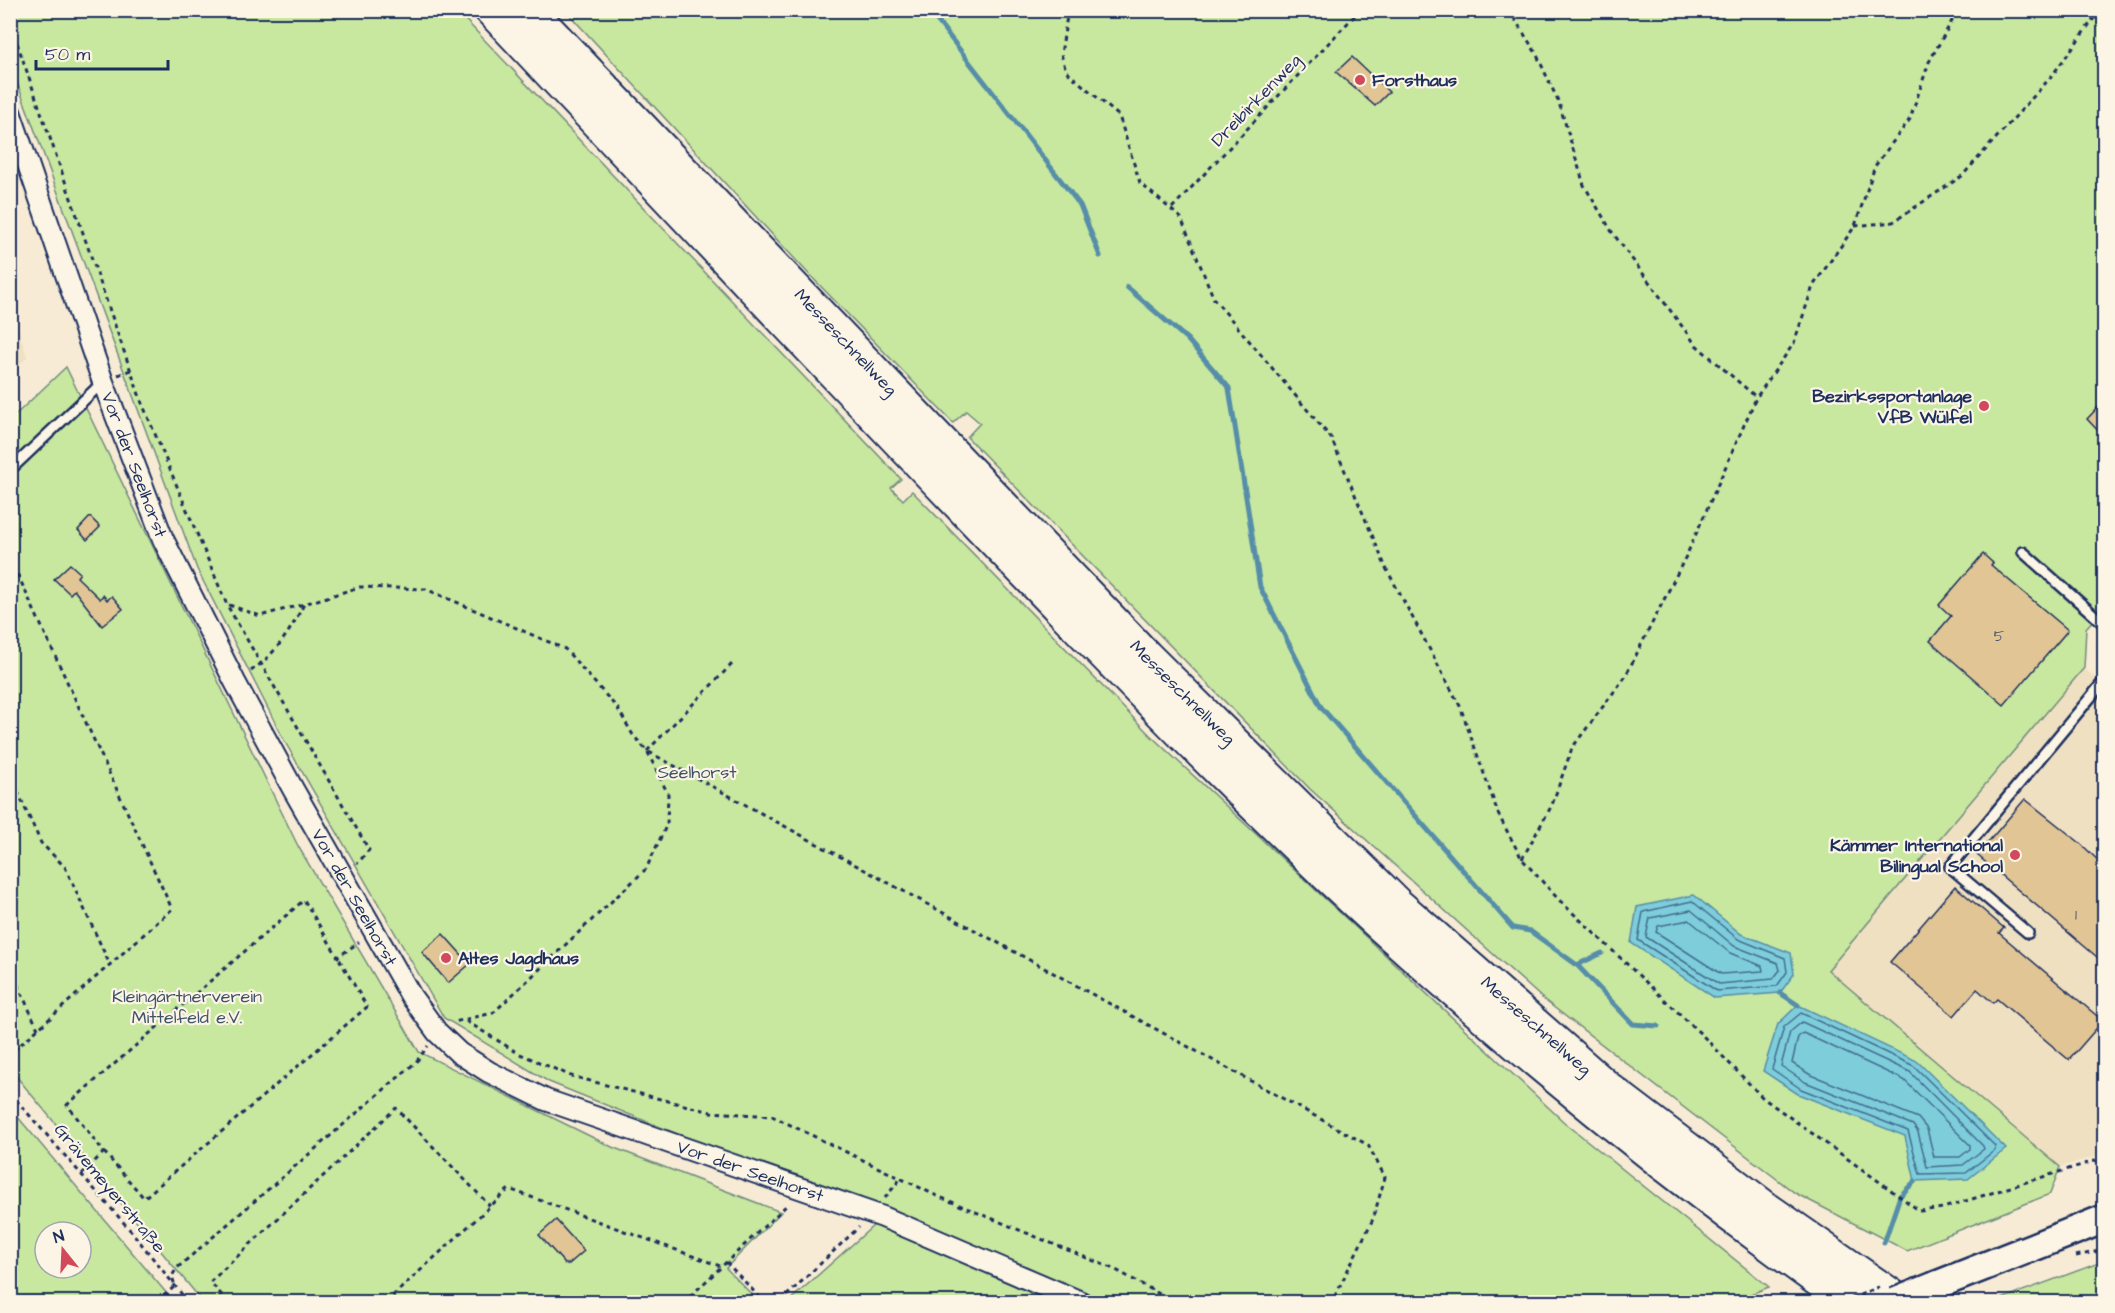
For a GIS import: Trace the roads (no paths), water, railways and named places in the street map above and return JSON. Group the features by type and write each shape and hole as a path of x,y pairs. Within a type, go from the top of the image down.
{"highway":[{"name":"Messeschnellweg","path":"491,10 945,491 1249,799 1359,905 1507,1037 1593,1109 1749,1232 1849,1302"},
{"name":"Messeschnellweg","path":"529,10 1146,656 1396,903 1609,1089 1738,1188 1901,1302"}],"main road":[{"path":"1895,1302 2104,1219"}],"street":[{"name":"Vor der Seelhorst","path":"10,112 102,382 162,539 235,682 344,879 411,996 437,1032 459,1053 489,1072 546,1100 804,1188 873,1214 1080,1302"}],"lane":[{"path":"10,470 102,382"},
{"path":"2023,552 2104,624"},
{"path":"2028,933 1950,867 2104,681"}],"water":[{"path":"1694,895 1741,934 1791,953 1794,974 1780,993 1715,998 1631,943 1637,907"},
{"path":"1798,1005 1917,1061 2006,1149 1968,1179 1915,1181 1905,1136 1798,1094 1763,1071 1778,1024"}],"waterway":[{"path":"929,10 1080,205 1100,256"},
{"path":"1127,287 1187,339 1229,388 1260,587 1321,707 1513,928 1530,931 1577,965 1602,953"},
{"path":"1577,965 1633,1024 1658,1026"},
{"path":"1780,993 1798,1005"},
{"path":"1884,1243 1900,1196 1915,1181"}],"place":[{"name":"Forsthaus","path":"1360,80"},
{"name":"Bezirkssportanlage VfB Wülfel","path":"1984,406"},
{"name":"Kämmer International Bilingual School","path":"2015,855"},
{"name":"Altes Jagdhaus","path":"446,958"}],"park label":[{"name":"Seelhorst","path":"697,772"},
{"name":"Kleingärtnerverein Mittelfeld e.V.","path":"187,1006"}]}
